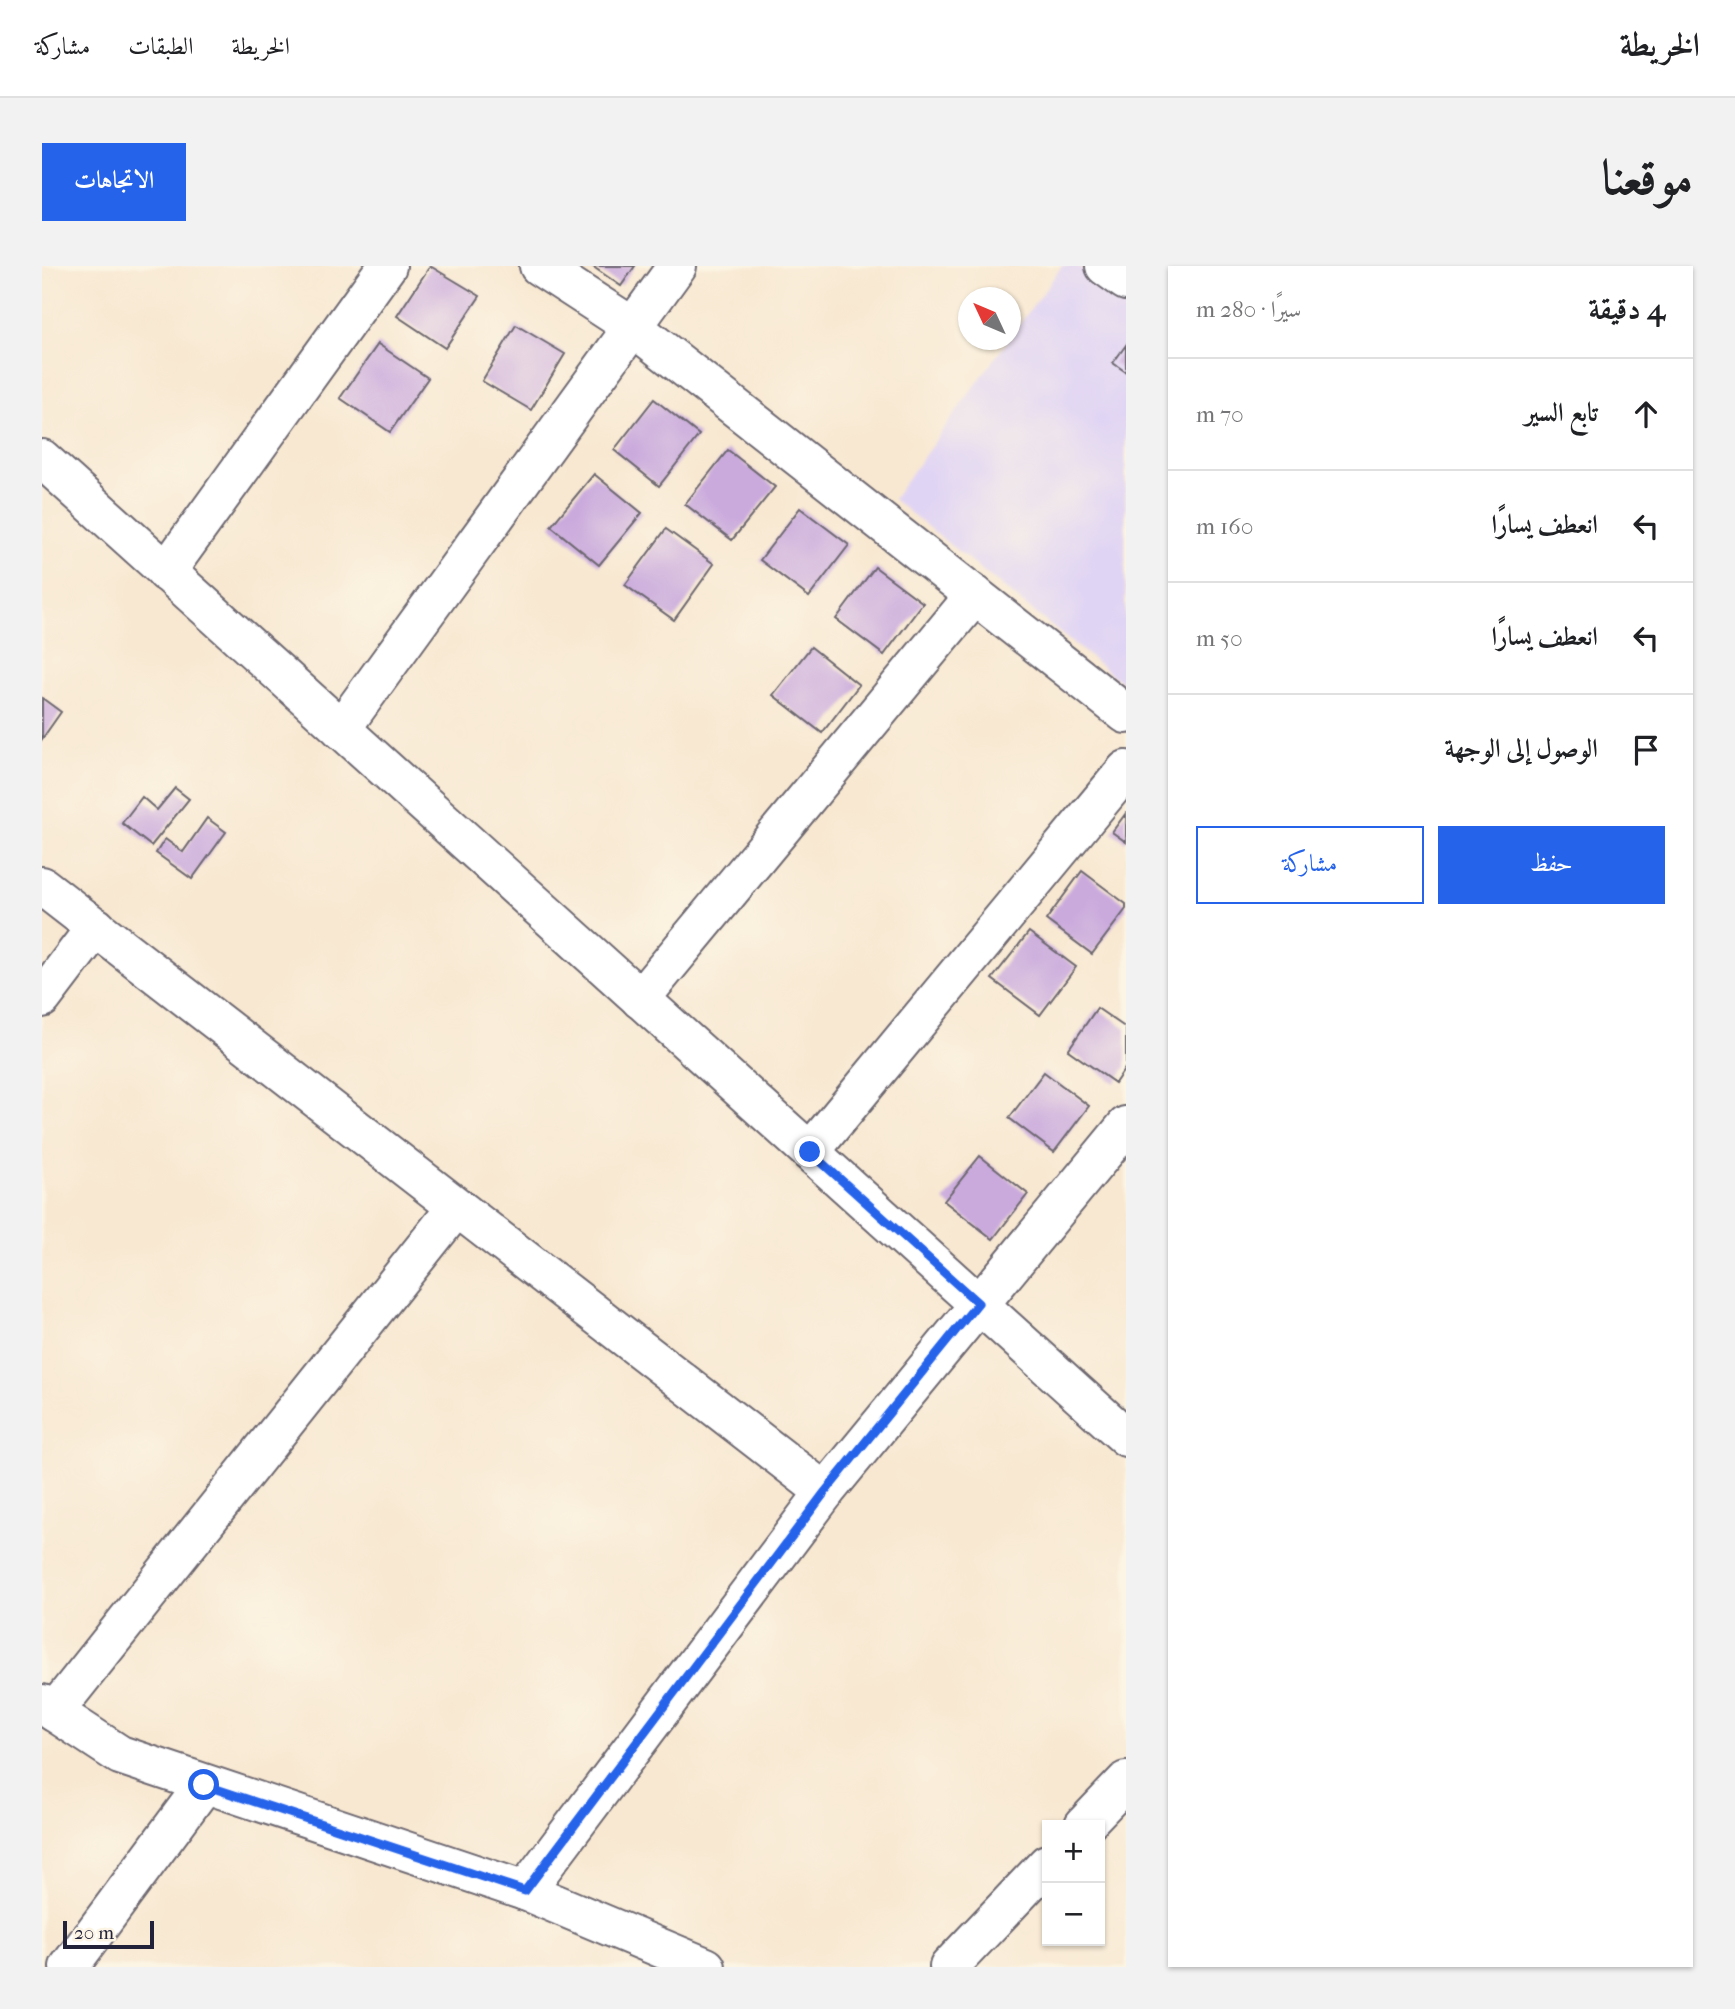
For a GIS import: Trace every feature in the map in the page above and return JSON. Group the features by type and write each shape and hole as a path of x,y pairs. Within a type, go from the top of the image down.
{"street":[{"path":"166,572 387,266"},
{"path":"539,266 633,327 1126,714"},
{"path":"341,729 677,266"},
{"path":"1105,266 1126,281"},
{"path":"42,459 1126,1437"},
{"path":"640,999 975,595"},
{"path":"810,1152 1126,770"},
{"path":"42,886 825,1492"},
{"path":"42,998 96,926"},
{"path":"525,1891 825,1492 1126,1126"},
{"path":"456,1208 48,1708 120,1755 525,1891 706,1967"},
{"path":"1089,1820 1126,1782"},
{"path":"69,1967 204,1785"},
{"path":"949,1967 1042,1869"}],"shaded area":[{"path":"1062,266 1078,266 1126,300 1125,685 893,499 1001,350 1021,350 1021,323"}],"building":[{"path":"430,266 480,296 445,348 397,316"},
{"path":"592,266 635,266 621,286"},
{"path":"516,325 565,354 531,410 482,381"},
{"path":"378,344 428,378 390,432 340,398"},
{"path":"1126,345 1126,372 1113,363"},
{"path":"654,399 699,435 659,486 614,450"},
{"path":"728,450 775,487 732,540 685,504"},
{"path":"594,474 642,513 599,565 551,526"},
{"path":"800,508 849,545 809,597 760,560"},
{"path":"666,529 714,564 674,620 625,585"},
{"path":"875,567 923,603 884,655 836,619"},
{"path":"811,647 859,685 822,733 773,695"},
{"path":"42,698 61,712 42,739"},
{"path":"175,788 189,799 151,846 122,823 142,797 157,810"},
{"path":"1126,813 1126,842 1112,832"},
{"path":"207,818 226,832 192,879 156,853 165,839 183,852"},
{"path":"1082,871 1126,904 1126,909 1092,954 1046,920"},
{"path":"1029,932 1076,967 1040,1015 992,979"},
{"path":"1097,1008 1126,1028 1126,1067 1115,1083 1068,1050"},
{"path":"1044,1072 1089,1106 1054,1152 1009,1118"},
{"path":"980,1156 1028,1194 993,1239 944,1201"}],"route":[{"path":"204,1785 525,1891 825,1492 978,1303 810,1152"}]}
